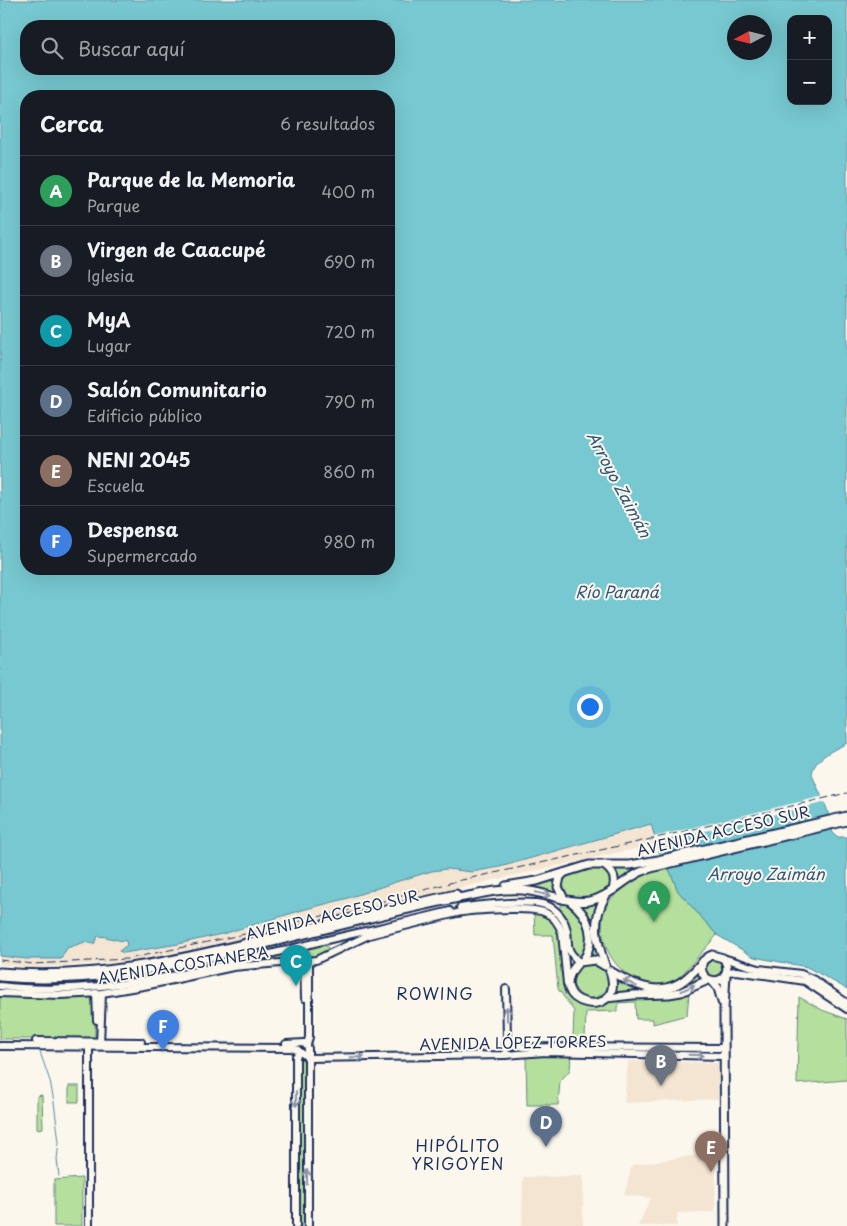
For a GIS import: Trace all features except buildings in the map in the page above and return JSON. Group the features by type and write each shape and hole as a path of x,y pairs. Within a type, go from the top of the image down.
{"highway":[{"name":"AVENIDA ACCESO SUR","path":"605,866 659,863 834,822 847,816"},
{"name":"AVENIDA ACCESO SUR","path":"834,822 847,822"},
{"name":"AVENIDA ACCESO SUR","path":"613,890 635,874 659,863"},
{"path":"589,865 605,866 614,876 615,883 613,890 606,895 592,900 567,900 522,888 589,865"},
{"path":"567,871 560,877 558,891 584,915 590,927 590,943 581,962 570,974 569,981 570,990 576,999 586,1004 596,1004 606,998 612,986 598,942 596,922 599,908 606,895"},
{"name":"AVENIDA ACCESO SUR","path":"0,972 70,974 142,966 211,952 466,891 522,888"},
{"name":"AVENIDA ACCESO SUR","path":"0,977 70,979 143,971 476,894 522,888"},
{"path":"581,962 595,960 637,986 649,989 662,988 681,982 702,961 712,955 723,958 727,966 724,1010 725,1226"},
{"path":"702,961 702,974 718,988 724,1010"},
{"path":"606,998 681,992 710,980 720,980 727,973"}],"main road":[{"name":"AVENIDA COSTANERA","path":"0,986 60,989 125,983 233,962 465,907 536,902 547,905 560,915 567,930 569,952 581,962"},
{"name":"AVENIDA COSTANERA","path":"0,993 60,995 99,993 149,985 233,967 316,960 370,936 464,912 540,911 553,917 559,926 562,934 566,981 570,990"},
{"path":"324,941 330,945 330,954"},
{"path":"296,1226 296,1056 303,1049 309,1037 304,961 296,952 299,947"},
{"path":"723,958 759,969 801,974 814,980 847,1003"},
{"path":"727,973 737,971 800,980 810,984 847,1009"},
{"path":"505,1055 507,1039 506,989"},
{"path":"99,993 99,1042"},
{"name":"AVENIDA LÓPEZ TORRES","path":"507,1039 512,1045 523,1047 724,1052"},
{"name":"AVENIDA LÓPEZ TORRES","path":"0,1042 89,1043"},
{"name":"AVENIDA LÓPEZ TORRES","path":"0,1046 99,1042 505,1055 545,1052 724,1052"},
{"path":"89,1043 89,1226"},
{"path":"303,1049 308,1226"}],"shaded area":[{"path":"651,824 657,844 236,940 125,962 32,968 0,964 0,956 26,959 61,959 66,948 97,936 107,936 118,941 126,941 127,945 124,953 178,944 246,928 432,871 447,869 472,872 500,867"},
{"path":"628,1061 718,1063 718,1099 624,1103"},
{"path":"716,1152 715,1212 677,1213 677,1226 638,1226 651,1198 624,1195 632,1165"},
{"path":"583,1176 583,1226 522,1226 523,1177"}],"green space":[{"path":"651,865 618,884 618,876 612,868"},
{"path":"668,866 678,891 717,935 679,978 665,983 651,984 638,981 617,965 609,953 604,940 602,916 608,903 630,884 649,872"},
{"path":"592,869 603,869 612,876 611,885 607,892 588,898 573,898 562,894 563,881 569,874"},
{"path":"556,877 555,889 558,894 521,888"},
{"path":"562,902 573,907 579,913 583,922 587,940 583,953 578,953 571,949 559,910"},
{"path":"599,903 600,959 588,958 593,945 593,930 585,911 580,906"},
{"path":"534,911 554,919 560,933 565,986 574,999 606,1002 619,998 687,991 689,993 687,1015 653,1024 653,1019 636,1019 635,1002 618,1003 618,1011 586,1012 585,1038 573,1038 574,1011 558,989 553,935 535,935"},
{"path":"323,945 327,946 329,951 311,959 302,959 300,957 302,950"},
{"path":"294,951 295,960 248,964"},
{"path":"714,958 721,961 724,968 721,975 714,978 707,975 704,968 707,961"},
{"path":"591,962 598,963 604,967 608,973 608,987 604,993 598,997 591,998 584,997 578,993 574,987 573,980 574,973 578,967 584,963"},
{"path":"698,969 702,976 673,991 612,995 616,988 616,978 637,990 656,991"},
{"path":"0,995 95,995 95,1039 0,1039"},
{"path":"799,997 822,1010 847,1019 847,1080 797,1084"},
{"path":"571,1053 570,1070 560,1081 558,1105 527,1105 526,1055"},
{"path":"298,1058 306,1059 306,1226 298,1226"},
{"path":"69,1086 79,1086 79,1102 69,1102"},
{"path":"42,1095 43,1128 37,1129 37,1096"},
{"path":"82,1178 82,1226 54,1226 54,1180"}],"water":[{"name":"Río Paraná","path":"0,0 847,0 847,743 820,759 813,769 812,775 827,809 833,833 838,837 847,837 847,989 807,967 754,957 717,935 678,891 668,866 659,852 651,824 500,867 472,872 447,869 432,871 345,899 226,933 178,944 124,953 119,951 127,945 126,941 98,936 94,944 85,942 67,948 61,959 26,959 0,956"}],"pier":[{"path":"824,796 827,802 654,843 653,837"},
{"path":"831,815 834,829 667,869 659,855"}],"waterway":[{"path":"39,1049 50,1081 54,1102 59,1142 57,1159 59,1176"}],"railway":[{"path":"0,960 33,964 127,959 236,936 365,906 457,881 647,840 847,793"}],"place":[{"name":"Parque de la Memoria","path":"654,922"},
{"name":"MyA","path":"296,986"},
{"name":"Despensa","path":"163,1051"},
{"name":"Virgen de Caacupé","path":"661,1086"},
{"name":"Salón Comunitario","path":"546,1147"},
{"name":"NENI 2045","path":"711,1172"}],"district":[{"name":"ROWING","path":"435,993"},
{"name":"HIPÓLITO YRIGOYEN","path":"458,1154"}],"water label":[{"name":"Arroyo Zaimán","path":"620,484"},
{"name":"Arroyo Zaimán","path":"766,873"}]}
